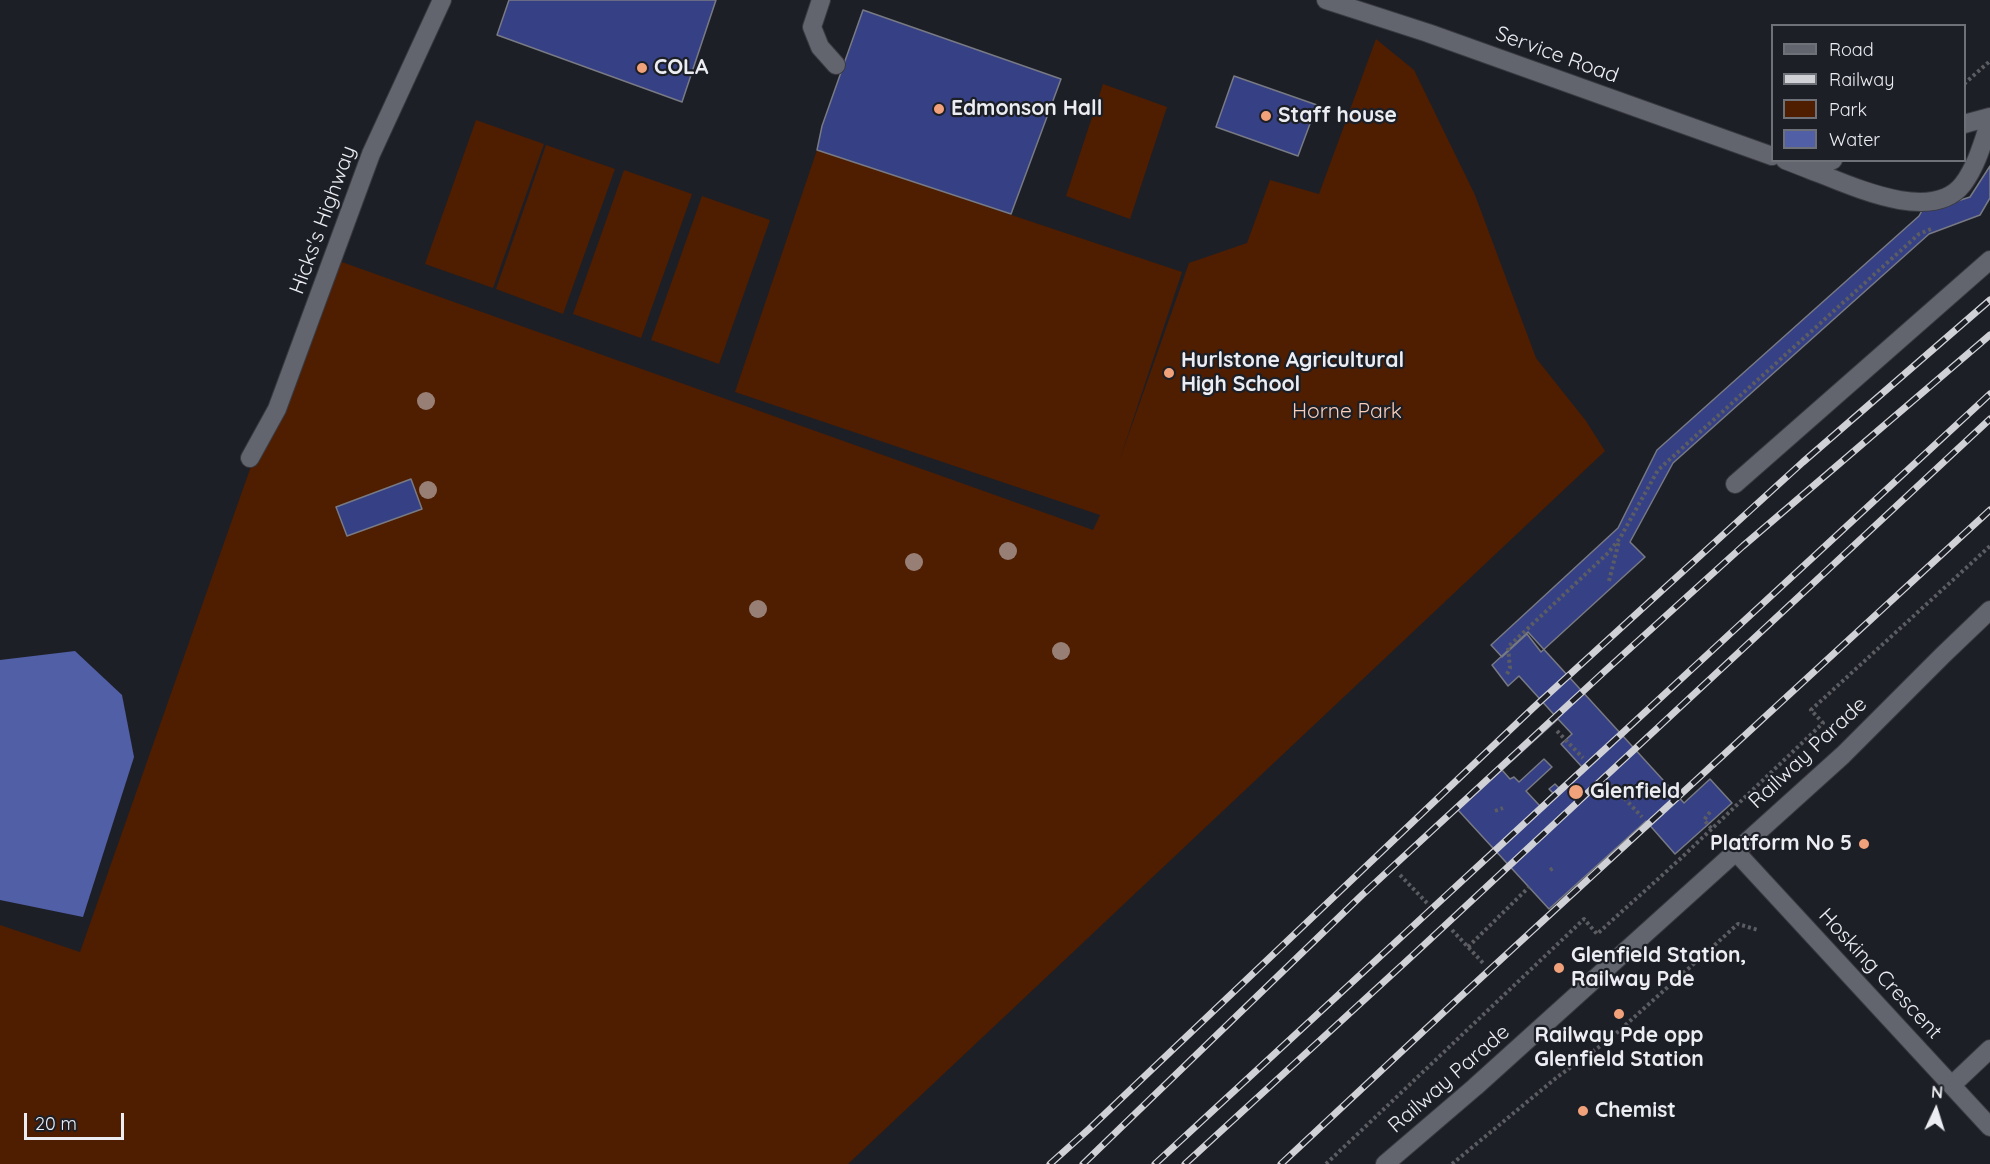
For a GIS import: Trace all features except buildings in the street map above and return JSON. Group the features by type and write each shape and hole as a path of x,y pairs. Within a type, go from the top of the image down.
{"street":[{"name":"Hicks's Highway","path":"250,458 277,409 371,153 442,0"},
{"path":"821,0 812,27 820,46 836,65"},
{"name":"Service Road","path":"1326,0 1370,7 1771,155"},
{"path":"1790,162 1894,200 1919,203 1949,196 1962,186 1976,161 1990,119 1966,124"},
{"path":"1808,169 1827,162"},
{"path":"1735,484 1990,260"},
{"name":"Railway Parade","path":"1385,1164 1484,1079 1736,852 1776,813 1843,755 1990,610"},
{"name":"Hosking Crescent","path":"1736,852 1990,1127"},
{"path":"1952,1085 1990,1049"}],"path":[{"path":"1966,83 1990,61"},
{"path":"1508,674 1510,668 1508,647 1608,553 1620,538 1659,470 1919,234 1940,225"},
{"path":"1609,581 1620,538"},
{"path":"1326,1164 1584,919 1597,934 1712,829 1823,723 1811,710 1990,546"},
{"path":"1557,731 1582,758"},
{"path":"1612,785 1642,817"},
{"path":"1495,811 1503,808"},
{"path":"1710,812 1704,820 1712,829"},
{"path":"1550,870 1555,867"},
{"path":"1400,875 1427,903"},
{"path":"1468,947 1529,887"},
{"path":"1452,1164 1556,1078 1610,1039 1738,924 1758,930"},
{"path":"1452,930 1484,964"}],"green space":[{"name":"Horne Park","path":"1376,39 1414,70 1475,195 1536,358 1586,421 1605,451 848,1164 0,1164 0,925 80,952 325,256 1093,530 1100,515 735,392 817,150 1182,272 1120,459 1189,263 1247,243 1270,180 1319,194"},
{"path":"1103,84 1167,107 1130,219 1066,196"},
{"path":"476,120 544,144 493,288 425,264"},
{"path":"546,145 615,169 563,314 496,289"},
{"path":"624,170 692,194 641,338 573,314"},
{"path":"702,196 770,220 719,364 651,340"}],"water":[{"path":"75,651 122,695 134,757 83,917 0,900 0,660"}],"railway":[{"path":"1050,1164 1533,708 1803,462 1990,300"},
{"path":"1083,1164 1362,895 1605,671 1743,546 1990,335"},
{"path":"1155,1164 1990,394"},
{"path":"1185,1164 1990,419"},
{"path":"1281,1164 1990,510"}],"place":[{"name":"COLA","path":"642,68"},
{"name":"Edmonson Hall","path":"939,109"},
{"name":"Staff house","path":"1266,116"},
{"name":"Hurlstone Agricultural High School","path":"1169,373"},
{"name":"Glenfield","path":"1576,792"},
{"name":"Platform No 5","path":"1864,844"},
{"name":"Glenfield Station, Railway Pde","path":"1559,968"},
{"name":"Railway Pde opp Glenfield Station","path":"1619,1014"},
{"name":"Chemist","path":"1583,1111"}]}
